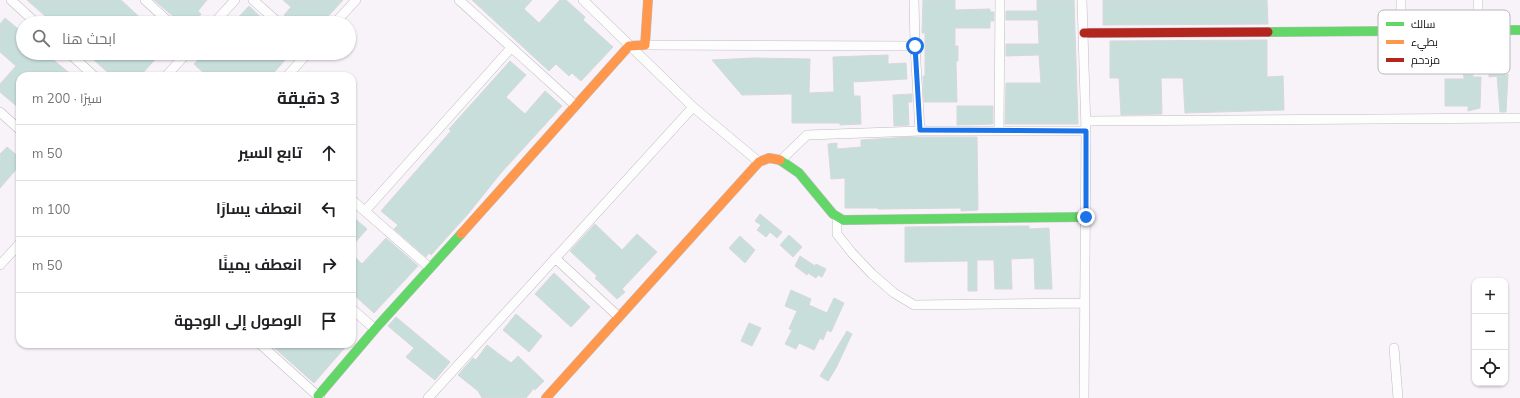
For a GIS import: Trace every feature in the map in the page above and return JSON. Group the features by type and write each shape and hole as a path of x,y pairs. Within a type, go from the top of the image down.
{"street":[{"path":"11,0 28,16"},
{"path":"145,0 162,16"},
{"path":"220,16 235,0"},
{"path":"253,0 271,16"},
{"path":"341,16 356,0"},
{"path":"459,0 575,106"},
{"path":"583,0 693,107 759,162"},
{"path":"646,46 648,0"},
{"path":"914,0 920,130"},
{"path":"999,131 1000,0"},
{"path":"1082,0 1086,121 1084,398"},
{"path":"1084,33 1378,30"},
{"path":"264,348 319,397 375,329 629,46 915,46"},
{"path":"365,211 511,48"},
{"path":"77,60 90,72"},
{"path":"170,72 181,60"},
{"path":"291,72 302,60"},
{"path":"428,398 693,107"},
{"path":"0,112 16,126"},
{"path":"1086,121 1520,118"},
{"path":"781,160 807,134 920,130 1086,131"},
{"path":"546,398 759,162 769,158 781,160 799,173 837,218 848,221 1086,217"},
{"path":"356,203 430,268"},
{"path":"837,218 837,234 852,253 872,274 894,293 914,306 1085,304"},
{"path":"0,265 16,247"},
{"path":"555,258 619,317"},
{"path":"356,312 375,329"},
{"path":"1394,348 1398,398"}],"building":[{"path":"27,0 121,0 138,16 45,16"},
{"path":"154,0 207,0 198,11 201,14 199,16 173,16"},
{"path":"283,0 343,0 328,16 285,16 284,15 291,7"},
{"path":"472,0 532,0 524,9 539,23 560,0 566,0 585,17 583,20 613,47 581,81 572,73 569,76 556,64 549,71"},
{"path":"923,0 955,0 955,10 990,9 990,12 994,12 994,21 990,21 990,28 955,28 955,46 958,46 958,61 956,61 957,102 924,102 923,76 925,76 925,33 922,33"},
{"path":"1037,0 1074,0 1078,124 1005,124 1006,83 1041,83 1039,55 1006,56 1006,44 1039,44 1038,20 1006,20 1006,11 1037,11"},
{"path":"1103,0 1267,0 1268,24 1103,25"},
{"path":"249,6 260,16 240,16"},
{"path":"5,18 16,27 16,60 54,60 68,72 16,72 16,106 0,92 0,84 16,66 0,52 0,24"},
{"path":"1267,40 1267,77 1283,76 1284,110 1185,113 1183,78 1161,78 1162,114 1121,115 1119,78 1110,78 1110,41"},
{"path":"888,55 888,64 906,63 907,79 853,82 854,96 860,96 861,124 840,125 840,123 792,123 792,94 742,95 712,60 754,58 810,59 809,93 834,92 833,57"},
{"path":"94,60 155,60 144,72 107,72"},
{"path":"198,60 285,60 274,72 203,72 194,64"},
{"path":"510,61 526,75 506,97 525,114 545,91 562,106 500,174 468,214 431,255 429,253 426,257 394,229 398,225 381,211 451,131 449,129"},
{"path":"1464,74 1473,74 1473,77 1481,77 1480,108 1468,111 1468,106 1445,106 1445,79 1464,79"},
{"path":"1489,74 1505,74 1505,76 1508,74 1506,112 1500,112 1497,76 1489,77"},
{"path":"912,94 912,102 908,102 909,125 894,126 893,95"},
{"path":"957,106 993,106 993,124 957,125"},
{"path":"910,137 977,137 978,210 961,211 961,208 845,208 845,178 831,179 828,144 837,143 837,149 861,147 861,140"},
{"path":"7,147 16,155 16,170 0,188 0,154"},
{"path":"760,214 782,232 777,238 770,232 766,237 757,230 761,225 755,221"},
{"path":"356,219 367,229 356,241"},
{"path":"595,224 622,250 637,234 657,252 622,289 625,292 617,299 595,278 597,276 570,251"},
{"path":"1029,226 1029,229 1049,228 1052,289 1035,289 1034,258 1011,259 1012,289 995,289 994,260 977,260 977,291 968,291 968,261 905,262 905,227"},
{"path":"789,235 802,247 793,257 780,245"},
{"path":"740,236 755,250 745,263 729,248"},
{"path":"386,238 418,266 374,313 356,297 356,258 362,264"},
{"path":"800,256 815,266 816,264 826,269 822,277 818,275 816,278 808,273 807,275 795,266"},
{"path":"554,273 590,307 571,327 535,294"},
{"path":"791,290 811,299 809,305 827,313 834,298 844,303 831,332 827,330 823,340 820,338 814,350 799,343 796,349 785,344 792,330 789,329 797,311 785,306"},
{"path":"516,314 542,336 529,352 503,330"},
{"path":"396,317 450,362 435,380 406,357 414,348 388,326"},
{"path":"749,323 761,328 752,346 741,341"},
{"path":"847,331 852,334 836,368 828,381 820,376"},
{"path":"487,345 511,363 518,356 544,381 535,390 534,388 526,398 482,398 478,391 458,375 473,358 476,360"},
{"path":"275,348 345,348 314,383"}],"traffic: fast":[{"path":"1510,30 1520,30"},
{"path":"1268,32 1378,31"},
{"path":"780,160 799,173 833,214 843,220 1086,217"},
{"path":"318,396 375,329 461,234"}],"traffic: slow":[{"path":"461,234 629,46 645,45 648,0"},
{"path":"546,398 759,162 769,158 780,160"}],"traffic: jam":[{"path":"1084,33 1268,32"}],"route":[{"path":"915,46 920,130 1086,131 1086,217"}]}
